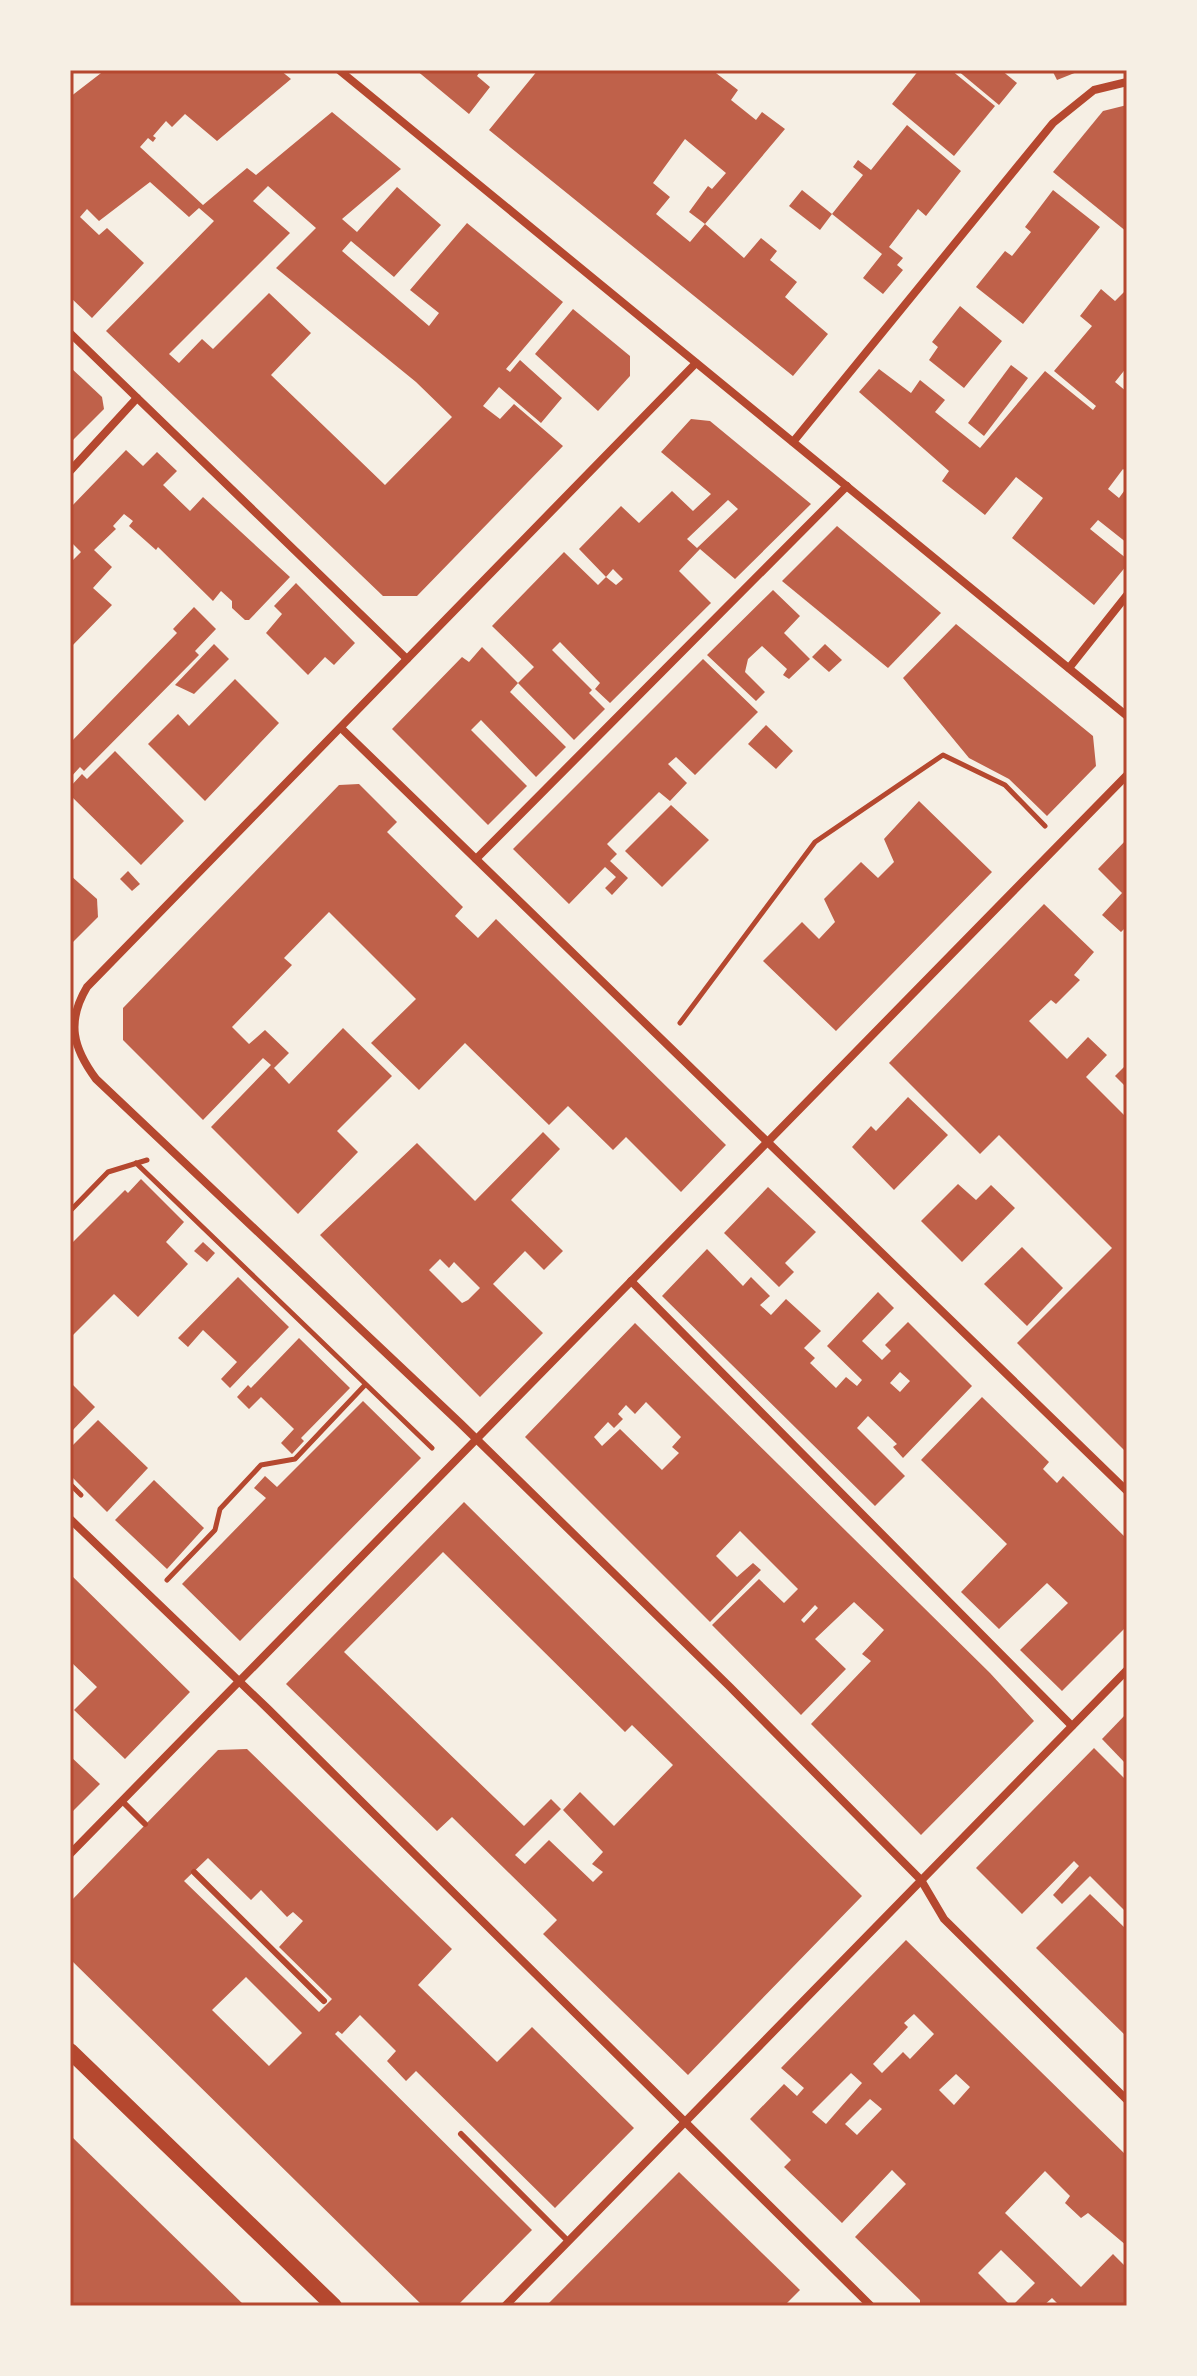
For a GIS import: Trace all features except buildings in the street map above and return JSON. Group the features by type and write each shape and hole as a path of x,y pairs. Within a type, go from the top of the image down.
{"main road":[{"path":"70,2051 334,2306"}],"street":[{"path":"339,70 1127,716"},
{"path":"793,442 1053,123 1094,90 1127,82"},
{"path":"70,333 407,659"},
{"path":"696,363 87,987 78,1003 74,1028 79,1056 96,1079 476,1439 921,1880 944,1919 1127,2100"},
{"path":"70,471 137,398"},
{"path":"476,859 847,486"},
{"path":"1069,668 1127,595"},
{"path":"342,729 1127,1491"},
{"path":"70,1854 1127,775"},
{"path":"631,1281 1072,1726"},
{"path":"70,1519 239,1681 871,2306"},
{"path":"505,2306 1127,1670"}],"lane":[{"path":"122,1801 145,1824"},
{"path":"194,1872 324,2001"},
{"path":"461,2134 568,2241"}],"path":[{"path":"662,1040 683,1019 815,842 943,755 1005,785 1031,811"},
{"path":"70,1211 108,1172 152,1158"},
{"path":"136,1163 364,1386 451,1465"},
{"path":"167,1580 215,1530 220,1509 261,1465 295,1459 364,1386"}]}
